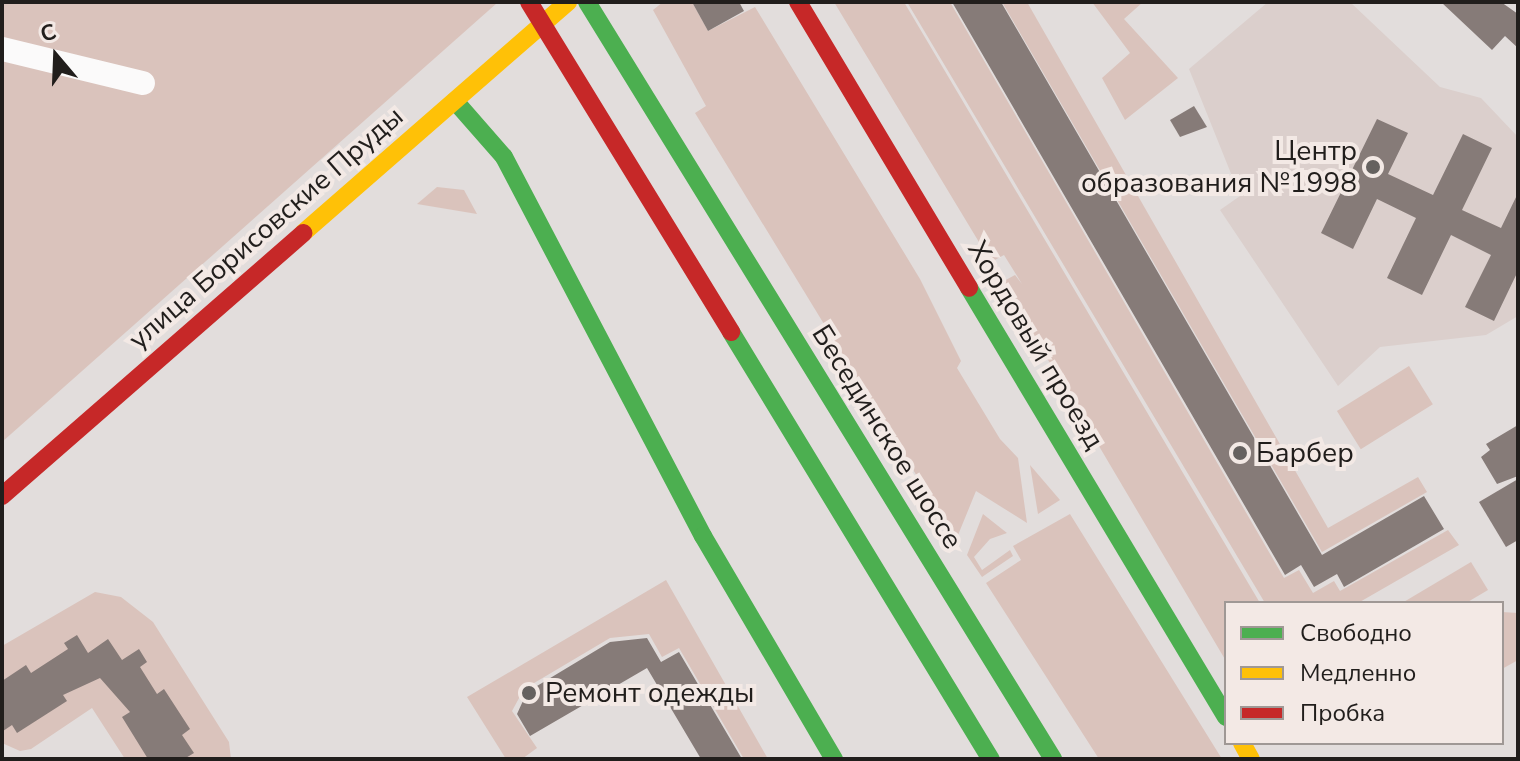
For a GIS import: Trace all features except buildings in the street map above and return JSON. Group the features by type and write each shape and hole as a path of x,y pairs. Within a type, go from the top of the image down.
{"main road":[{"path":"529,2 991,759"},
{"name":"улица Борисовские Пруды","path":"2,496 568,2"},
{"name":"Бесединское шоссе","path":"587,2 1053,759"},
{"name":"Хордовый проезд","path":"798,2 1224,714"},
{"path":"455,101 504,157 703,536 834,759"}],"street":[{"path":"2,49 143,83"}],"shaded area":[{"path":"2,2 496,2 497,3 2,442"},
{"path":"663,2 692,2 708,31 755,7 920,279 961,361 957,368 1000,439 1018,458 1027,523 976,491 956,540 695,113 706,106 653,10"},
{"path":"834,2 904,2 1259,601 1224,601 1224,658 1002,282 1015,275 1022,284 1004,255 991,262"},
{"path":"907,2 950,2 1284,578 1299,570 1313,593 1334,581 1340,591 1448,530 1459,545 1361,601 1264,601"},
{"path":"1002,2 1027,2 1328,528 1418,477 1427,492 1322,552"},
{"path":"1092,2 1143,2 1124,19 1178,78 1125,120 1102,78 1130,53"},
{"name":"Центр образования №1998","path":"1268,2 1350,2 1440,87 1481,98 1518,137 1518,316 1486,335 1380,347 1338,386 1220,210 1240,196 1189,69"},
{"path":"437,187 464,190 477,214 417,204"},
{"path":"1409,366 1433,404 1361,449 1337,411"},
{"path":"1030,465 1060,500 1038,514"},
{"path":"983,514 1007,533 990,539 974,557 982,570 1010,550 1013,556 982,577 967,555"},
{"path":"1070,514 1222,759 1099,759 986,583 1021,560 1013,546"},
{"path":"1471,562 1488,590 1469,601 1405,601"},
{"path":"666,580 768,759 744,759 679,648 662,657 649,634 610,638 524,689 512,711 537,748 522,759 506,759 467,697"},
{"path":"95,592 121,597 153,622 229,742 231,759 125,759 92,708 31,749 20,751 2,743 2,646"},
{"path":"1504,612 1518,613 1518,660 1504,668"}],"traffic: fast":[{"path":"587,2 1053,759"},
{"path":"455,101 504,157 703,536 834,759"},
{"path":"969,288 1224,714"},
{"path":"731,332 991,759"}],"traffic: slow":[{"path":"303,233 568,2"},
{"path":"1243,745 1251,759"}],"traffic: jam":[{"path":"529,2 731,332"},
{"path":"798,2 969,288"},
{"path":"2,496 303,233"}],"place":[{"name":"Центр образования №1998","path":"1373,167"},
{"name":"Барбер","path":"1240,453"},
{"name":"Ремонт одежды","path":"529,693"}]}
